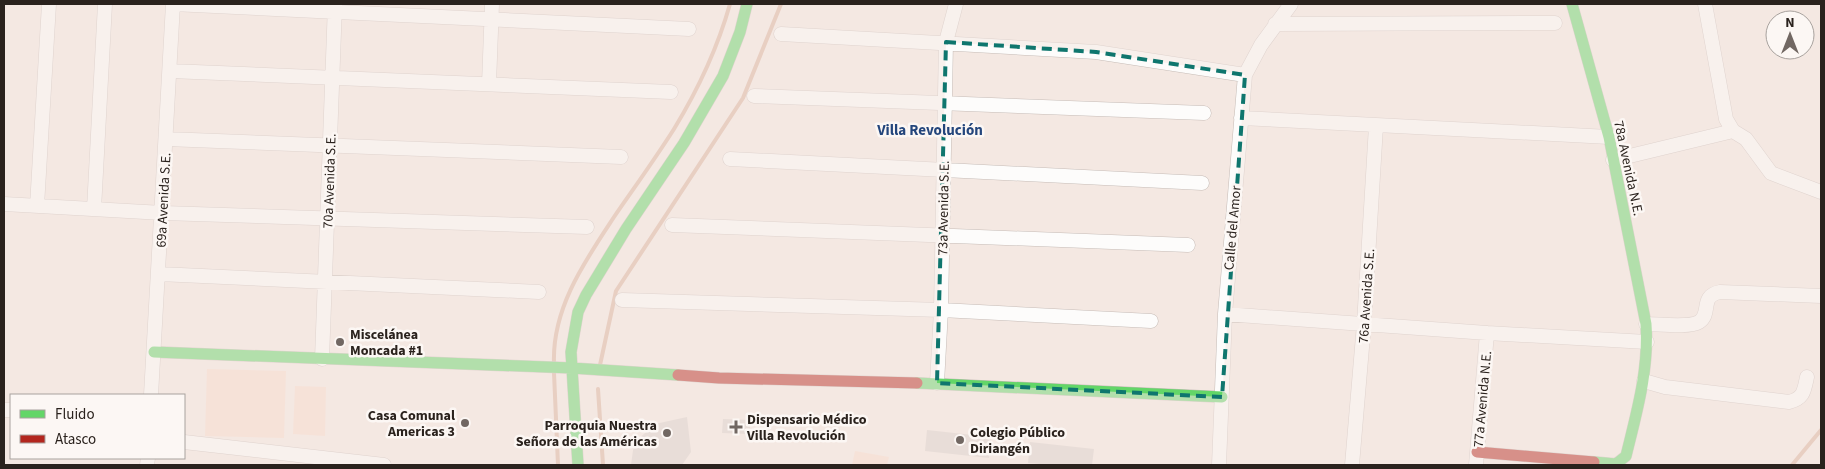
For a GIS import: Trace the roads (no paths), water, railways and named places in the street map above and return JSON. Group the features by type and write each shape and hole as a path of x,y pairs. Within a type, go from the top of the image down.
{"street":[{"path":"37,206 49,4"},
{"path":"94,209 105,4"},
{"path":"173,4 335,8 491,19 689,28"},
{"name":"69a Avenida S.E.","path":"152,394 173,4"},
{"path":"489,84 492,4"},
{"path":"578,465 567,368 574,329 586,295 723,76 740,32 747,4"},
{"name":"73a Avenida S.E.","path":"937,383 941,310 946,42 956,4"},
{"name":"Calle del Amor","path":"1219,465 1225,314 1245,75 1261,45 1291,4"},
{"name":"78a Avenida N.E.","path":"1476,459 1616,464 1626,456 1644,381 1647,342 1646,324 1608,136 1572,4"},
{"path":"1704,4 1726,119 1733,131 1746,138 1771,173 1821,192"},
{"name":"70a Avenida S.E.","path":"322,359 335,8"},
{"path":"1276,24 1555,23"},
{"path":"781,34 1096,52 1245,75"},
{"path":"170,71 671,92"},
{"path":"754,96 1204,113"},
{"path":"1241,118 1608,136"},
{"name":"76a Avenida S.E.","path":"1352,465 1364,324 1376,126"},
{"path":"1613,160 1733,131"},
{"path":"166,138 621,157"},
{"path":"730,159 1202,182"},
{"path":"4,204 163,213 587,227"},
{"path":"672,226 1188,245"},
{"path":"159,274 540,292"},
{"path":"1646,324 1692,324 1700,321 1704,315 1708,298 1712,293 1821,296"},
{"path":"622,300 941,310 1151,321"},
{"path":"1225,314 1487,333 1647,342"},
{"name":"77a Avenida N.E.","path":"1476,459 1487,333"},
{"path":"154,352 567,368 719,378 937,383 1222,397"},
{"path":"1644,381 1665,387 1789,402 1798,400 1803,393 1807,377"},
{"path":"185,442 384,465"}],"waterway":[{"path":"554,363 558,323 572,286 603,234 683,114 713,53 730,4"},
{"path":"600,365 616,291 743,98 781,4"},
{"path":"554,373 558,465"},
{"path":"598,389 603,465"},
{"path":"1792,465 1821,430"}],"place":[{"name":"Miscelánea Moncada #1","path":"340,342"},
{"name":"Casa Comunal Americas 3","path":"465,423"},
{"name":"Dispensario Médico Villa Revolución","path":"736,427"},
{"name":"Parroquia Nuestra Señora de las Américas","path":"667,433"},
{"name":"Colegio Público Diriangén","path":"960,440"}],"district":[{"name":"Villa Revolución","path":"930,130"}]}
